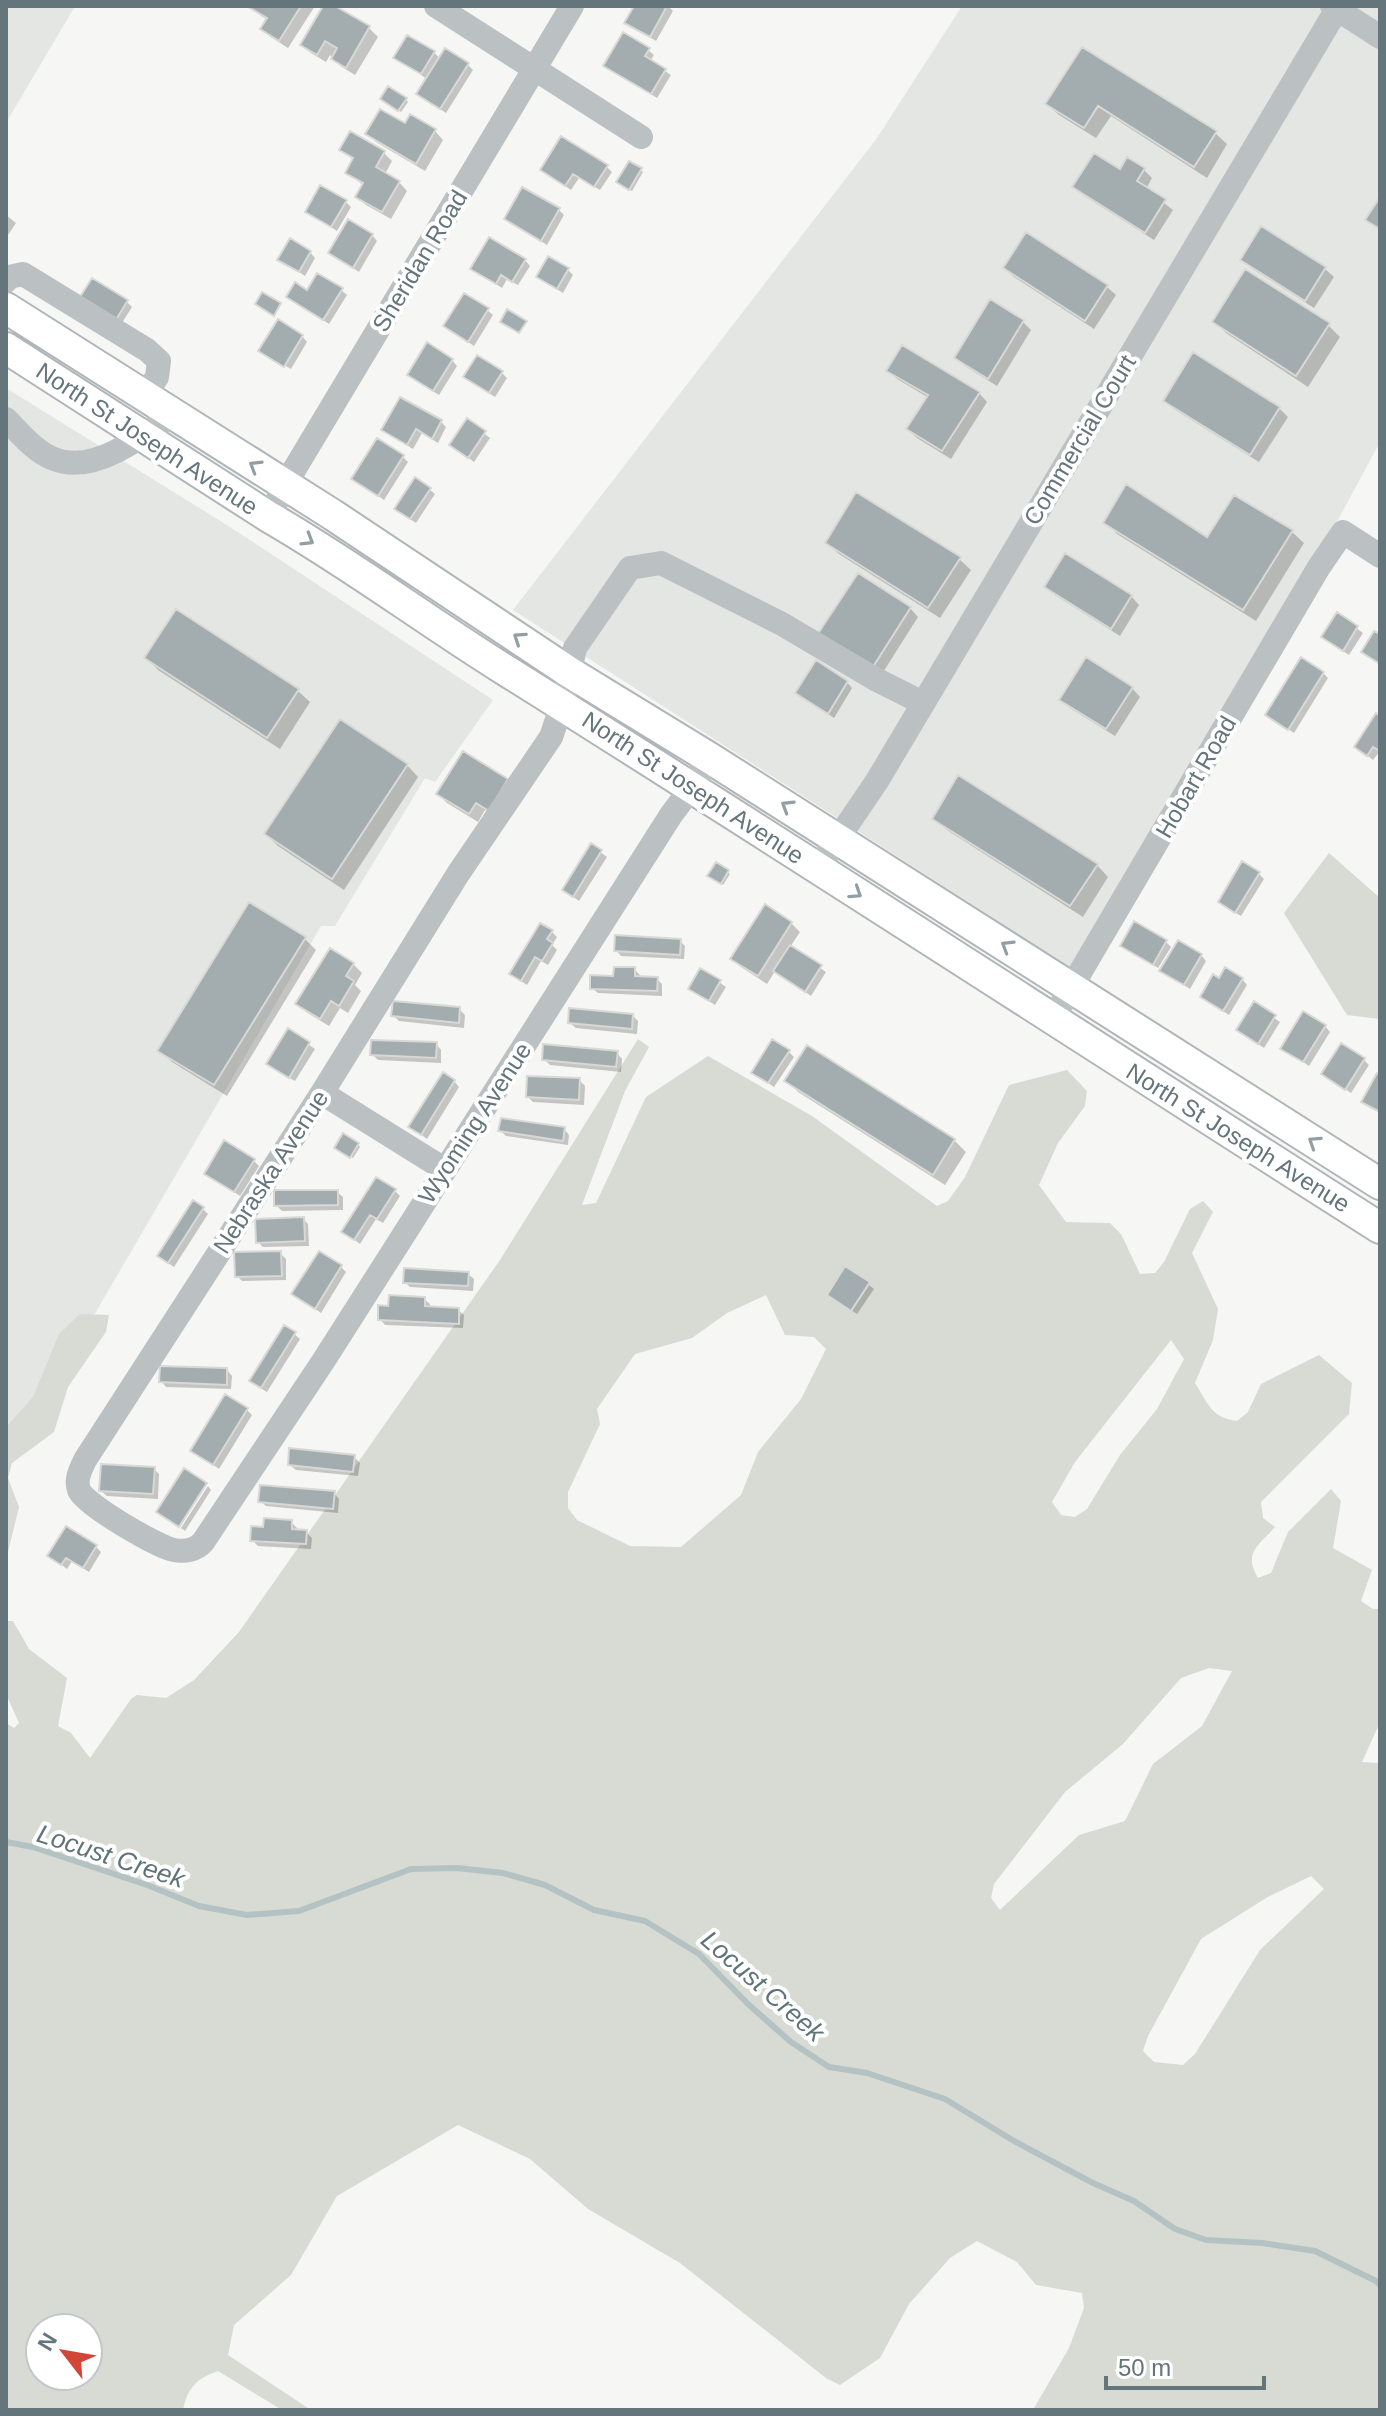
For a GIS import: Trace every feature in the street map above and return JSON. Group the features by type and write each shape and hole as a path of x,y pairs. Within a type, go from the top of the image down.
{"main road":[{"name":"North St Joseph Avenue","path":"6,308 285,485 569,672 837,838 1380,1184"},
{"name":"North St Joseph Avenue","path":"6,348 1380,1228"}],"street":[{"path":"436,6 641,137"},
{"name":"Sheridan Road","path":"269,517 285,485 572,6"},
{"path":"1334,8 1380,37"},
{"name":"Commercial Court","path":"818,868 877,781 1334,8"},
{"path":"6,281 9,277 23,274 147,350 159,361 157,377 144,397"},
{"path":"6,419 53,459 73,464 90,463 143,436 172,414"},
{"name":"Hobart Road","path":"1052,1020 1311,580 1343,532 1380,556"},
{"name":"Nebraska Avenue","path":"240,1488 199,1547 175,1550 136,1532 95,1506 81,1494 78,1482 85,1460 322,1093 458,874 551,737 575,648 630,568 661,563 782,624 875,679 923,703"},
{"name":"Wyoming Avenue","path":"240,1488 671,815 692,787 708,757"},
{"path":"322,1093 444,1169"}],"shaded area":[{"path":"6,6 75,6 6,123"},
{"path":"962,6 1380,6 1380,442 1090,980 513,610 877,138"},
{"path":"6,388 230,527 493,700 435,782 425,778 335,926 321,926 6,1466"},
{"path":"1329,853 1380,898 1380,1019 1347,1015 1284,913"},
{"path":"638,1039 649,1047 625,1091 582,1205 596,1203 646,1097 708,1056 812,1116 937,1206 948,1201 965,1177 1009,1085 1067,1070 1087,1091 1085,1106 1058,1143 1039,1185 1066,1222 1110,1223 1121,1234 1140,1274 1155,1273 1164,1262 1190,1209 1203,1201 1213,1212 1192,1253 1218,1309 1213,1340 1195,1383 1211,1408 1221,1417 1237,1421 1248,1412 1261,1384 1319,1355 1352,1383 1349,1414 1261,1502 1263,1518 1275,1527 1254,1550 1252,1562 1258,1578 1271,1573 1288,1532 1331,1489 1341,1501 1333,1548 1372,1570 1361,1601 1373,1609 1380,1609 1380,1722 1362,1762 1377,1763 1380,1760 1380,2410 1033,2410 1069,2348 1084,2308 1082,2293 1036,2285 1017,2262 977,2241 950,2258 909,2304 880,2358 840,2385 826,2378 680,2263 588,2209 530,2159 458,2125 337,2196 291,2275 234,2325 228,2355 311,2410 282,2410 218,2371 194,2385 183,2410 6,2410 6,1723 14,1728 19,1723 6,1694 6,1621 13,1621 29,1649 67,1678 58,1726 71,1733 90,1758 131,1699 137,1695 166,1698 194,1680 239,1632 500,1260","holes":["766,1295 785,1335 814,1337 826,1349 801,1399 758,1452 741,1495 681,1547 630,1546 577,1520 568,1508 568,1492 600,1424 597,1409 635,1354 692,1338 727,1313","1171,1340 1184,1359 1157,1409 1120,1455 1087,1509 1075,1517 1061,1515 1052,1502 1075,1462","1209,1668 1232,1671 1202,1726 1153,1764 1125,1821 1079,1835 1000,1910 991,1898 994,1884 1065,1792 1123,1744 1181,1678","1311,1876 1324,1889 1260,1950 1195,2054 1183,2065 1154,2062 1143,2051 1148,2036 1201,1939 1266,1898"]},
{"path":"80,1314 109,1315 106,1332 68,1387 54,1432 12,1463 8,1478 19,1507 6,1560 6,1427 33,1397 59,1334"}],"building":[{"path":"251,6 301,6 279,41 260,29 267,18"},
{"path":"323,6 335,6 370,26 346,68 331,59 337,48 325,41 317,55 300,45"},
{"path":"634,6 667,6 650,37 624,23"},
{"path":"623,32 650,48 645,56 666,69 651,94 603,66"},
{"path":"407,35 435,51 421,74 393,58"},
{"path":"1082,47 1217,131 1194,167 1098,106 1084,128 1045,104"},
{"path":"445,48 469,63 440,109 416,94"},
{"path":"388,86 407,98 398,111 380,99"},
{"path":"380,109 405,123 410,114 436,129 416,164 365,134"},
{"path":"350,131 385,151 376,167 400,181 382,212 355,197 363,183 345,173 353,158 339,150"},
{"path":"561,136 608,165 594,187 573,174 565,186 540,170"},
{"path":"1094,153 1120,169 1127,157 1145,168 1137,181 1166,199 1145,233 1072,187"},
{"path":"629,161 642,168 629,190 616,182"},
{"path":"320,185 347,200 331,227 305,212"},
{"path":"522,187 560,208 541,241 504,219"},
{"path":"1380,197 1380,229 1365,220"},
{"path":"348,219 373,234 353,268 328,253"},
{"path":"1261,226 1326,267 1305,301 1240,260"},
{"path":"1026,232 1108,285 1085,321 1003,268"},
{"path":"489,237 526,259 512,282 501,275 496,284 470,269"},
{"path":"290,238 311,251 299,272 277,260"},
{"path":"548,256 569,268 557,289 536,277"},
{"path":"1245,269 1330,323 1296,376 1212,322"},
{"path":"317,273 343,288 323,320 286,297 295,282 307,290"},
{"path":"92,278 128,300 114,323 78,300"},
{"path":"262,292 281,303 274,316 255,304"},
{"path":"464,293 489,308 468,342 443,326"},
{"path":"990,299 1024,320 988,379 954,358"},
{"path":"507,309 527,321 519,333 500,322"},
{"path":"278,319 303,335 284,367 258,351"},
{"path":"427,342 453,359 433,391 407,375"},
{"path":"902,345 980,392 942,451 906,429 928,395 886,371"},
{"path":"1193,352 1280,407 1250,455 1163,401"},
{"path":"477,355 503,371 489,393 463,377"},
{"path":"400,397 442,420 432,439 416,429 407,445 381,430"},
{"path":"467,418 486,431 468,458 449,445"},
{"path":"377,438 404,455 378,496 351,479"},
{"path":"415,477 431,488 410,519 394,509"},
{"path":"1126,484 1207,537 1234,495 1293,530 1243,610 1103,523"},
{"path":"856,492 961,557 928,608 825,543"},
{"path":"1065,553 1132,595 1111,629 1044,587"},
{"path":"858,573 911,607 871,670 817,635"},
{"path":"176,609 299,689 267,738 144,658"},
{"path":"1337,612 1358,626 1343,651 1321,637"},
{"path":"1374,631 1380,634 1380,664 1361,652"},
{"path":"1086,657 1133,687 1106,729 1059,700"},
{"path":"1301,657 1324,672 1288,730 1265,715"},
{"path":"816,660 848,681 828,714 795,693"},
{"path":"1376,713 1380,716 1380,751 1373,747 1367,756 1354,747"},
{"path":"340,719 408,764 332,879 264,834"},
{"path":"463,751 508,779 489,811 476,803 469,814 436,794"},
{"path":"958,775 1098,864 1070,906 932,819"},
{"path":"591,843 602,850 573,897 562,890"},
{"path":"1242,861 1260,872 1235,913 1218,902"},
{"path":"716,862 729,870 721,884 707,876"},
{"path":"249,902 306,937 214,1085 157,1051"},
{"path":"765,904 792,922 758,976 730,959"},
{"path":"1134,921 1167,940 1153,965 1120,946"},
{"path":"540,923 553,930 547,939 553,943 542,961 535,957 521,981 509,974"},
{"path":"615,935 681,939 680,955 614,951"},
{"path":"1178,940 1202,954 1184,985 1159,971"},
{"path":"790,945 822,965 805,992 773,971"},
{"path":"330,948 354,963 346,976 354,981 339,1006 331,1001 320,1019 295,1004"},
{"path":"614,967 635,967 635,976 658,977 657,991 590,989 590,975 613,976"},
{"path":"1225,967 1243,978 1223,1011 1200,997 1213,974 1219,978"},
{"path":"700,968 721,980 709,1001 688,989"},
{"path":"393,1001 460,1007 459,1023 391,1016"},
{"path":"1254,1001 1276,1015 1258,1044 1236,1030"},
{"path":"569,1008 633,1014 632,1029 568,1023"},
{"path":"1303,1011 1326,1025 1303,1062 1280,1049"},
{"path":"288,1028 310,1042 289,1078 266,1064"},
{"path":"772,1039 790,1050 768,1083 751,1073"},
{"path":"371,1040 437,1042 436,1058 370,1055"},
{"path":"1341,1043 1365,1058 1345,1090 1321,1074"},
{"path":"543,1044 618,1051 616,1067 542,1060"},
{"path":"807,1045 955,1139 933,1175 784,1081"},
{"path":"443,1072 455,1080 421,1135 408,1127"},
{"path":"1377,1073 1380,1075 1380,1112 1361,1102"},
{"path":"527,1076 580,1078 579,1100 526,1097"},
{"path":"501,1118 565,1127 563,1141 498,1131"},
{"path":"343,1133 359,1143 350,1158 334,1148"},
{"path":"224,1140 255,1159 234,1192 204,1174"},
{"path":"376,1177 396,1189 377,1219 370,1215 354,1240 341,1232"},
{"path":"274,1190 338,1190 338,1205 274,1206"},
{"path":"193,1200 204,1207 168,1263 157,1256"},
{"path":"304,1217 305,1241 256,1243 255,1219"},
{"path":"281,1251 282,1276 235,1277 234,1252"},
{"path":"319,1251 342,1265 315,1309 291,1294"},
{"path":"845,1266 870,1282 851,1311 827,1295"},
{"path":"404,1268 469,1272 468,1286 403,1283"},
{"path":"389,1295 425,1297 425,1306 459,1308 459,1324 378,1320 378,1305 388,1306"},
{"path":"284,1325 296,1332 261,1388 249,1381"},
{"path":"160,1366 227,1368 227,1385 159,1382"},
{"path":"225,1394 248,1408 213,1465 190,1451"},
{"path":"289,1448 355,1455 353,1472 288,1465"},
{"path":"101,1464 155,1467 153,1494 99,1491"},
{"path":"184,1468 207,1483 179,1527 156,1512"},
{"path":"260,1485 335,1491 333,1509 258,1502"},
{"path":"264,1518 292,1520 292,1529 307,1530 306,1544 250,1541 251,1526 263,1527"},
{"path":"66,1526 97,1545 83,1568 66,1558 61,1565 47,1556"}],"waterway":[{"name":"Locust Creek","path":"6,1842 33,1847 199,1906 247,1915 299,1911 411,1869 457,1868 503,1873 545,1885 594,1910 645,1921 699,1954 791,2042 829,2067 867,2073 945,2099 1014,2141 1134,2201 1175,2229 1206,2240 1262,2243 1315,2251 1380,2285"}]}
